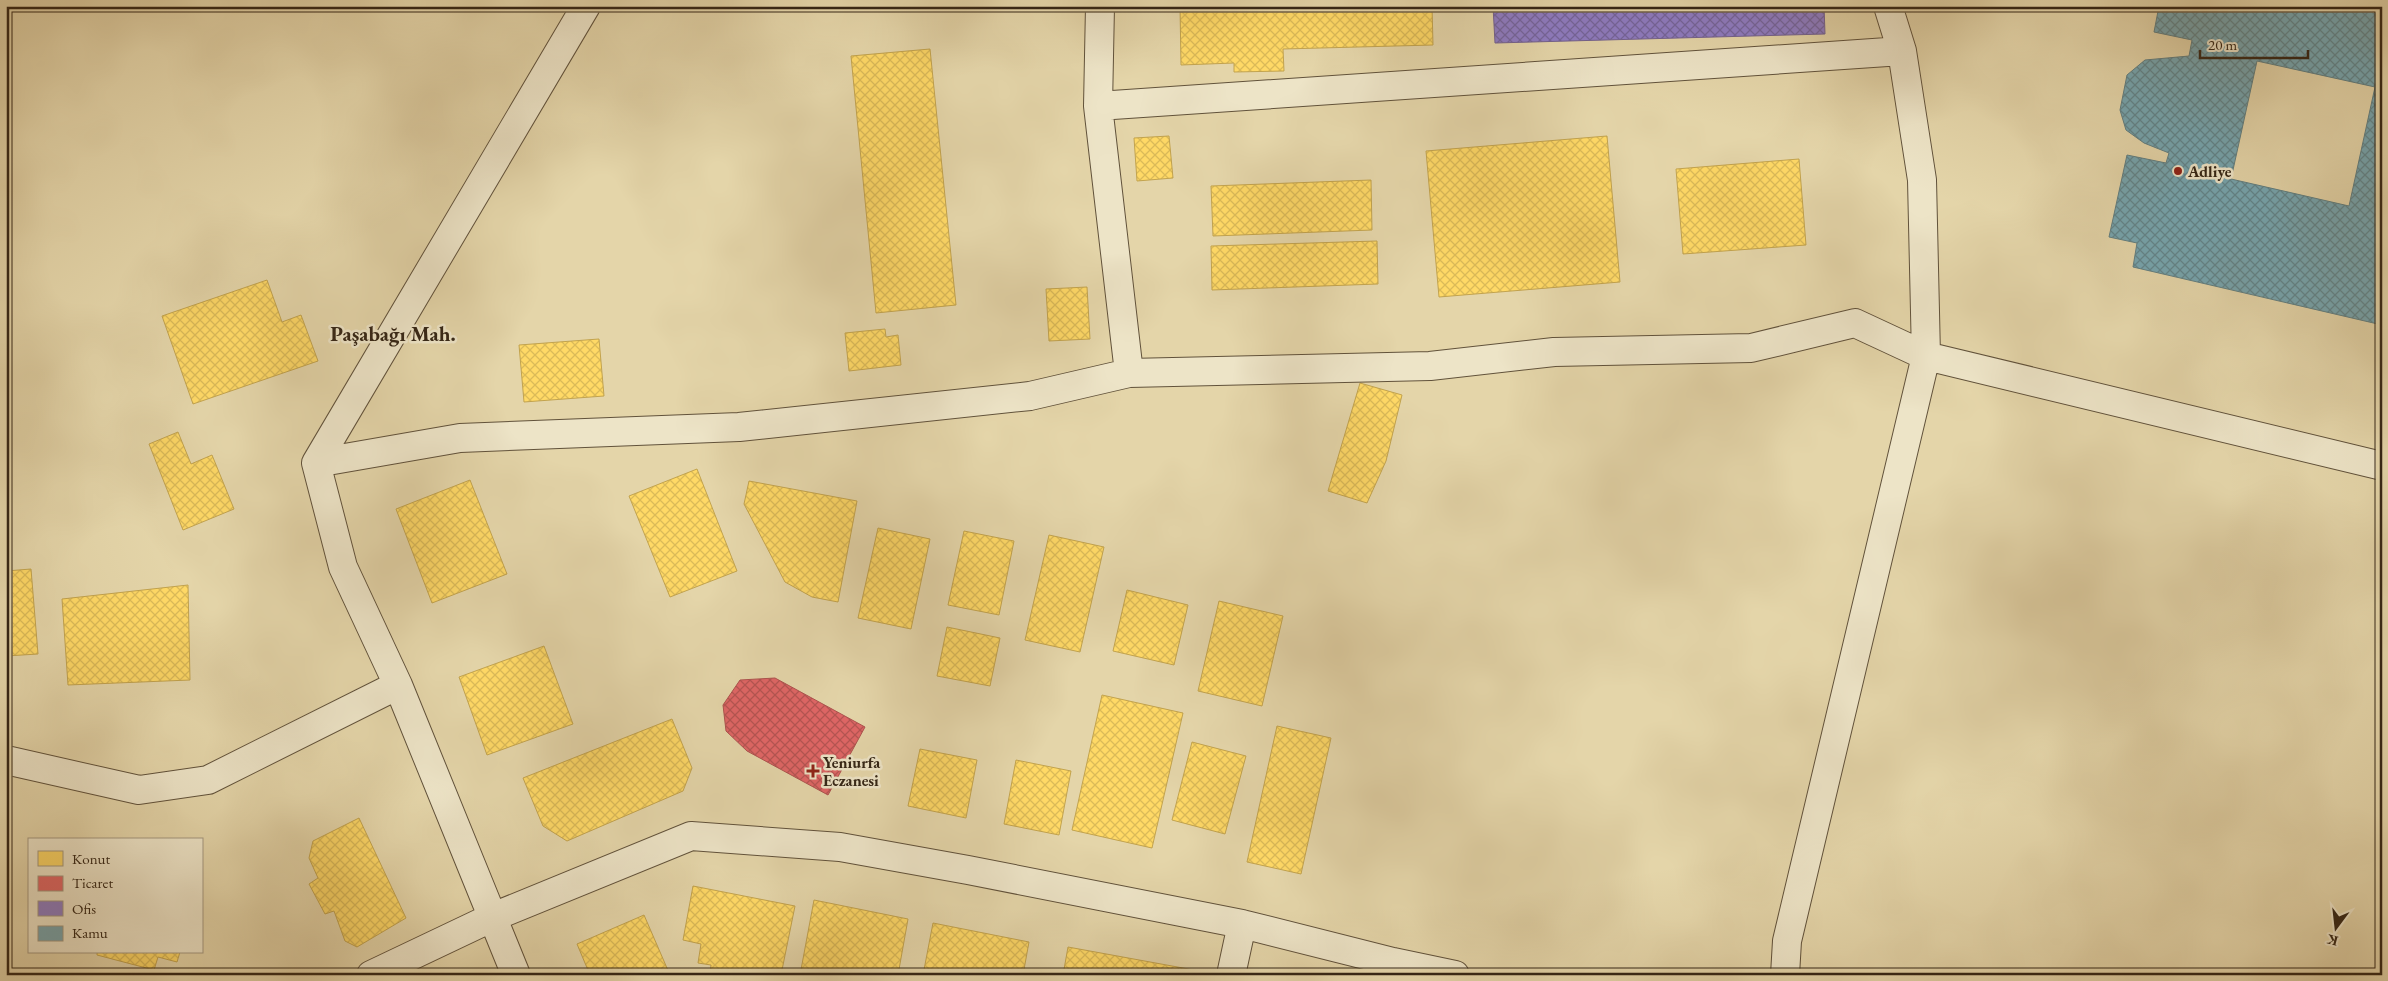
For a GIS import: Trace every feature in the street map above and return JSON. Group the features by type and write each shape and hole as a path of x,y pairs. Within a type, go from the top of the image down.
{"street":[{"path":"516,975 398,686 343,567 316,463 586,6"},
{"path":"1100,6 1098,106 1129,373"},
{"path":"1785,975 1788,941 1926,356 1922,180 1902,51 1888,6"},
{"path":"1098,106 1902,51"},
{"path":"316,463 460,438 739,427 1030,396 1129,373 1430,366 1554,352 1751,348 1854,324 1926,356 2382,466"},
{"path":"6,760 140,790 208,780 398,686"},
{"path":"371,975 493,917 690,836 840,847 1052,886 1242,924 1391,968 1455,975"},
{"path":"1231,975 1242,924"}],"building: Konut":[{"path":"1180,6 1432,6 1433,45 1283,49 1284,71 1234,72 1234,63 1181,65"},
{"path":"930,49 956,305 876,313 851,56"},
{"path":"1169,136 1173,178 1137,181 1134,138"},
{"path":"1607,136 1620,282 1439,297 1426,151"},
{"path":"1799,159 1806,245 1683,254 1676,169"},
{"path":"1371,180 1372,230 1213,236 1211,186"},
{"path":"1377,241 1378,284 1212,290 1211,246"},
{"path":"267,280 282,322 301,315 318,361 193,404 162,316"},
{"path":"1087,287 1090,339 1049,341 1046,289"},
{"path":"885,329 886,337 898,335 901,365 849,371 845,333"},
{"path":"599,339 604,396 524,402 519,345"},
{"path":"1360,383 1402,395 1386,461 1367,503 1328,491"},
{"path":"178,432 191,464 212,455 234,509 183,530 149,444"},
{"path":"697,469 737,571 670,597 629,496"},
{"path":"470,480 507,574 432,603 396,509"},
{"path":"749,481 857,501 838,602 812,597 785,582 744,504"},
{"path":"878,528 930,539 911,629 858,618"},
{"path":"964,531 1014,541 999,615 948,605"},
{"path":"1049,535 1104,547 1080,652 1025,640"},
{"path":"31,569 38,654 6,656 6,571"},
{"path":"188,585 190,680 68,685 62,599"},
{"path":"1127,590 1188,605 1174,665 1113,651"},
{"path":"1219,601 1283,616 1262,706 1198,691"},
{"path":"947,627 1000,638 990,686 937,676"},
{"path":"544,646 573,724 487,755 459,677"},
{"path":"1102,695 1183,713 1152,848 1072,830"},
{"path":"672,719 692,768 683,791 567,841 543,826 523,778"},
{"path":"1277,726 1331,738 1301,874 1247,862"},
{"path":"1192,742 1246,756 1225,834 1172,820"},
{"path":"920,749 977,760 966,818 908,806"},
{"path":"1016,760 1071,771 1059,835 1004,824"},
{"path":"359,818 406,918 357,947 345,941 334,911 325,914 309,884 318,878 309,858 313,841"},
{"path":"693,886 795,906 781,975 746,971 745,975 710,975 711,965 698,963 701,944 683,940"},
{"path":"814,900 908,919 898,975 800,975"},
{"path":"644,915 670,975 590,975 577,944"},
{"path":"933,923 1029,942 1023,975 923,975"},
{"path":"1068,947 1194,970 1193,975 1063,975"},
{"path":"179,954 177,962 158,957 154,970 97,955"}],"building: Ticaret":[{"path":"775,678 865,727 828,795 747,751 726,731 723,705 740,680"}],"building: Ofis":[{"path":"1493,6 1824,6 1825,34 1495,43"}],"building: Kamu":[{"name":"Adliye","path":"2159,6 2382,6 2382,325 2133,267 2137,243 2109,237 2127,155 2166,163 2169,153 2144,143 2126,130 2120,110 2127,75 2145,60 2189,56 2192,40 2154,32","holes":["2257,61 2375,87 2349,206 2231,179"]}],"place":[{"name":"Adliye","path":"2178,171"},
{"name":"Yeniurfa Eczanesi","path":"813,771"}],"district":[{"name":"Paşabağı Mah.","path":"393,334"}]}
